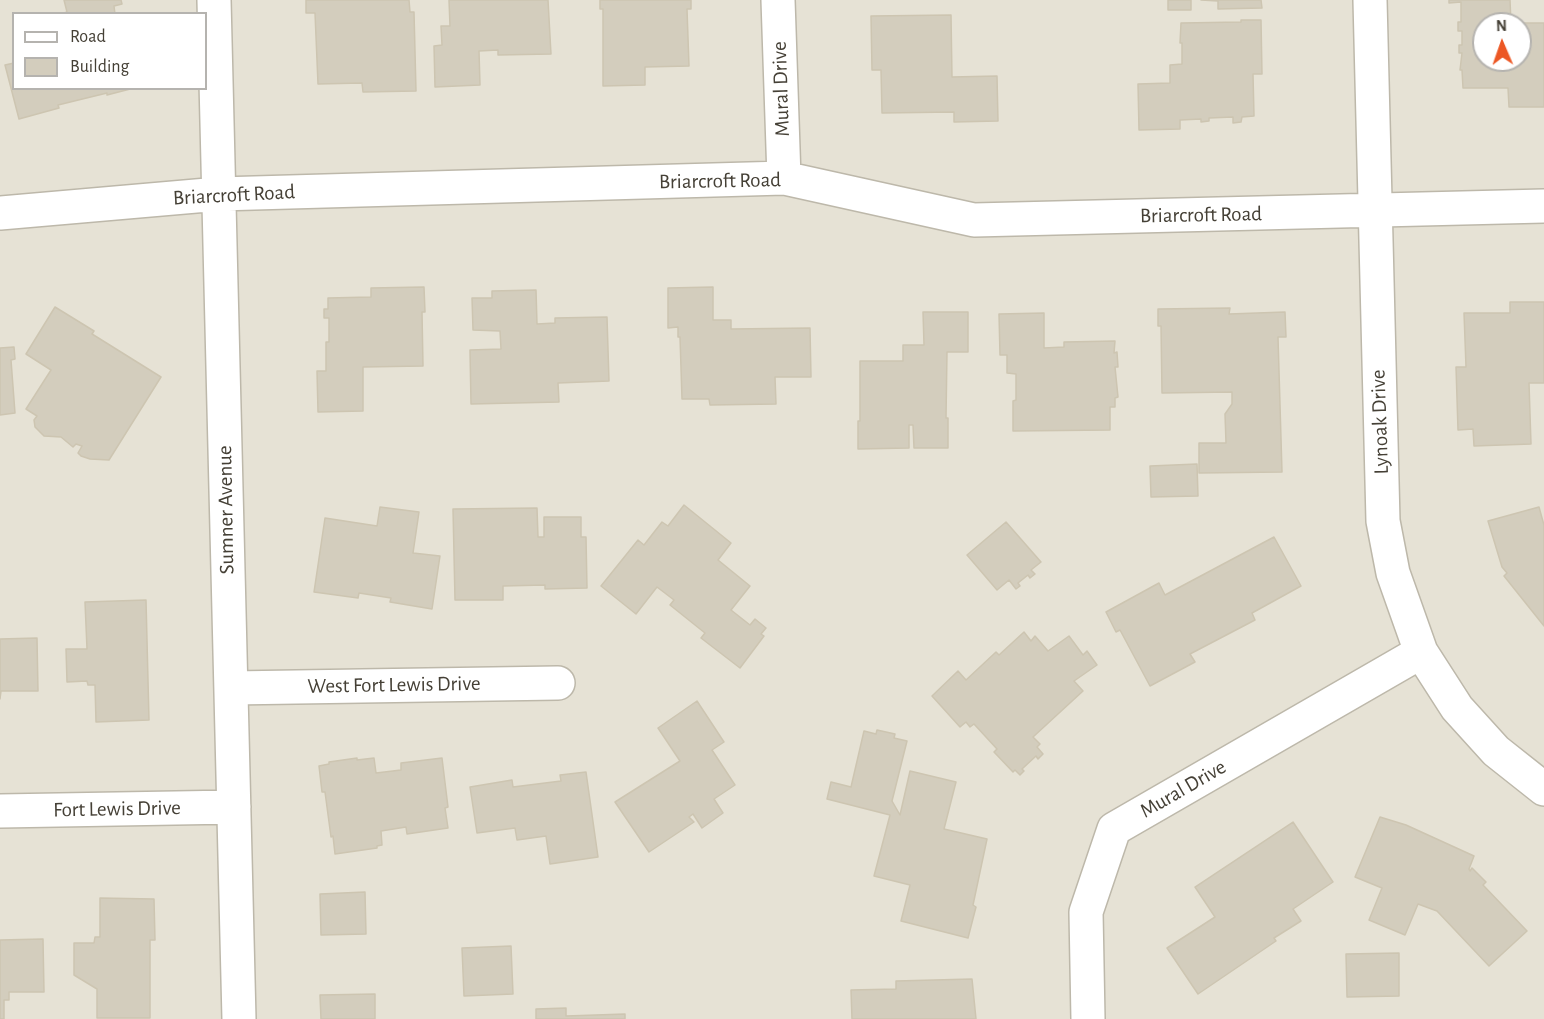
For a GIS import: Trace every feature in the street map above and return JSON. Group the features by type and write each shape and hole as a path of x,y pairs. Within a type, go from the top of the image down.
{"street":[{"name":"Sumner Avenue","path":"214,0 239,1019"},
{"name":"Mural Drive","path":"778,0 784,178"},
{"name":"Lynoak Drive","path":"1370,0 1383,521 1393,573 1421,652 1457,708 1496,751 1544,789"},
{"name":"Briarcroft Road","path":"0,213 219,194 784,178 974,220 1544,206"},
{"name":"Mural Drive","path":"1088,1019 1086,912 1114,829 1421,652"},
{"name":"West Fort Lewis Drive","path":"231,688 558,683"},
{"name":"Fort Lewis Drive","path":"0,811 234,807"}],"shaded area":[{"path":"0,0 1544,0 1544,1019 0,1019"}],"building":[{"path":"64,0 121,0 122,4 114,6 115,12 67,12"},
{"path":"306,0 409,0 410,12 414,12 416,91 363,92 362,83 318,84 315,13 306,13"},
{"path":"449,0 548,0 551,54 498,55 498,50 479,51 480,85 435,87 434,46 442,45 441,26 450,26"},
{"path":"600,0 691,0 691,9 687,9 689,66 645,67 645,85 603,86 603,9 600,9"},
{"path":"1168,0 1191,0 1191,10 1168,10"},
{"path":"1201,0 1261,0 1262,8 1218,9 1218,1"},
{"path":"1449,0 1510,0 1511,12 1472,12 1472,72 1532,72 1532,23 1544,23 1544,107 1509,107 1508,88 1463,88 1462,70 1460,70 1462,53 1459,53 1459,45 1462,45 1462,31 1458,31 1458,22 1461,22 1461,2 1449,3"},
{"path":"951,15 952,77 997,76 998,121 954,122 954,112 882,113 881,70 872,70 871,16"},
{"path":"1241,20 1261,20 1262,74 1253,74 1254,116 1242,117 1241,122 1233,123 1233,117 1209,118 1209,121 1201,122 1201,119 1180,120 1180,129 1139,130 1138,84 1170,83 1170,65 1182,64 1181,23 1241,22"},
{"path":"12,63 12,90 126,90 58,105 59,108 19,119 5,65"},
{"path":"424,287 423,366 363,367 363,411 318,412 317,371 326,371 326,342 329,342 329,318 324,318 324,309 328,309 328,298 371,297 371,288"},
{"path":"713,287 713,320 731,320 731,329 810,328 811,377 775,377 776,404 710,405 709,399 682,399 680,337 678,337 678,327 668,328 668,288"},
{"path":"536,290 537,324 555,323 555,318 607,317 609,381 558,383 559,402 471,404 470,350 501,349 500,331 473,330 472,298 492,298 492,291"},
{"path":"1510,302 1544,302 1544,383 1529,383 1531,444 1474,446 1473,429 1458,430 1456,367 1466,367 1464,313 1510,313"},
{"path":"55,307 94,331 92,334 161,377 109,460 81,456 78,453 82,446 76,444 73,447 61,437 44,436 35,427 34,420 37,416 26,409 51,370 26,354"},
{"path":"1230,308 1229,314 1285,312 1286,337 1278,337 1282,472 1199,473 1199,443 1226,443 1225,414 1232,404 1232,392 1162,393 1161,326 1158,326 1158,309"},
{"path":"923,312 968,312 968,352 947,352 948,448 914,448 913,425 909,425 909,448 858,449 860,361 903,361 903,345 924,345"},
{"path":"1044,313 1044,348 1064,347 1064,342 1115,341 1118,397 1115,398 1115,407 1110,407 1110,430 1013,431 1016,374 1007,373 1007,355 1000,355 999,314"},
{"path":"14,347 15,359 11,360 15,413 0,415 0,348"},
{"path":"1197,464 1198,496 1151,497 1150,466"},
{"path":"684,505 731,543 718,560 750,586 731,610 750,625 755,619 766,628 761,634 764,636 740,668 701,638 705,633 670,605 674,600 657,587 636,614 601,586 638,540 644,545 662,522 668,526"},
{"path":"380,507 419,512 413,553 440,556 432,609 390,602 391,598 359,593 358,598 314,592 325,518 377,526"},
{"path":"1539,507 1544,525 1544,626 1504,576 1507,573 1502,567 1488,521"},
{"path":"537,508 538,537 544,537 544,517 581,517 581,537 586,537 587,588 545,589 545,585 503,586 503,600 455,600 453,509"},
{"path":"1006,522 1041,562 1031,570 1035,574 1030,578 1028,575 1018,583 1020,586 1016,589 1009,580 997,590 967,555"},
{"path":"1274,537 1301,586 1252,613 1255,620 1190,654 1195,662 1150,686 1120,630 1116,632 1106,612 1159,583 1165,595"},
{"path":"146,600 149,720 96,722 95,685 88,685 87,681 67,682 66,649 87,649 85,602"},
{"path":"1024,632 1031,641 1035,636 1048,651 1069,636 1083,655 1087,651 1097,665 1074,681 1083,691 1033,737 1040,744 1037,747 1043,754 1038,759 1036,756 1022,769 1024,771 1020,775 1015,770 1013,772 994,752 997,749 974,724 970,727 966,722 960,727 932,696 958,671 966,680 996,652 999,655"},
{"path":"37,638 38,691 1,691 0,699 0,639"},
{"path":"697,701 724,742 712,750 735,785 714,799 723,813 702,828 693,814 689,817 694,822 649,852 615,802 680,761 658,728"},
{"path":"877,730 895,734 894,738 907,741 892,801 900,815 910,771 956,782 944,829 987,839 973,905 976,907 968,938 901,921 910,885 874,876 890,815 827,799 831,782 851,787 864,731 876,734"},
{"path":"357,758 357,760 374,758 376,773 401,770 401,763 442,758 448,828 407,834 406,827 381,831 382,845 377,848 335,854 319,766 329,764 329,762"},
{"path":"586,772 598,857 550,864 546,836 517,840 515,828 477,833 470,787 512,780 513,787 561,781 560,775"},
{"path":"1380,817 1406,825 1474,856 1470,871 1472,868 1486,882 1483,885 1527,931 1489,966 1437,911 1418,904 1405,935 1369,920 1382,888 1355,877"},
{"path":"1293,822 1333,882 1293,909 1301,921 1274,938 1276,941 1198,994 1167,948 1215,917 1195,887"},
{"path":"365,892 366,934 321,935 320,894"},
{"path":"100,898 154,899 155,940 150,940 150,1018 97,1018 97,989 74,975 74,943 94,943 95,937 100,937"},
{"path":"43,939 44,992 9,992 9,1000 4,1000 4,1019 0,1019 0,940"},
{"path":"511,946 513,994 464,996 462,948"},
{"path":"1399,953 1399,996 1347,997 1346,954"},
{"path":"972,979 976,1019 852,1019 851,990 896,989 896,981"},
{"path":"375,994 375,1019 321,1019 320,995"},
{"path":"566,1008 566,1016 625,1014 625,1019 536,1019 536,1009"}]}
